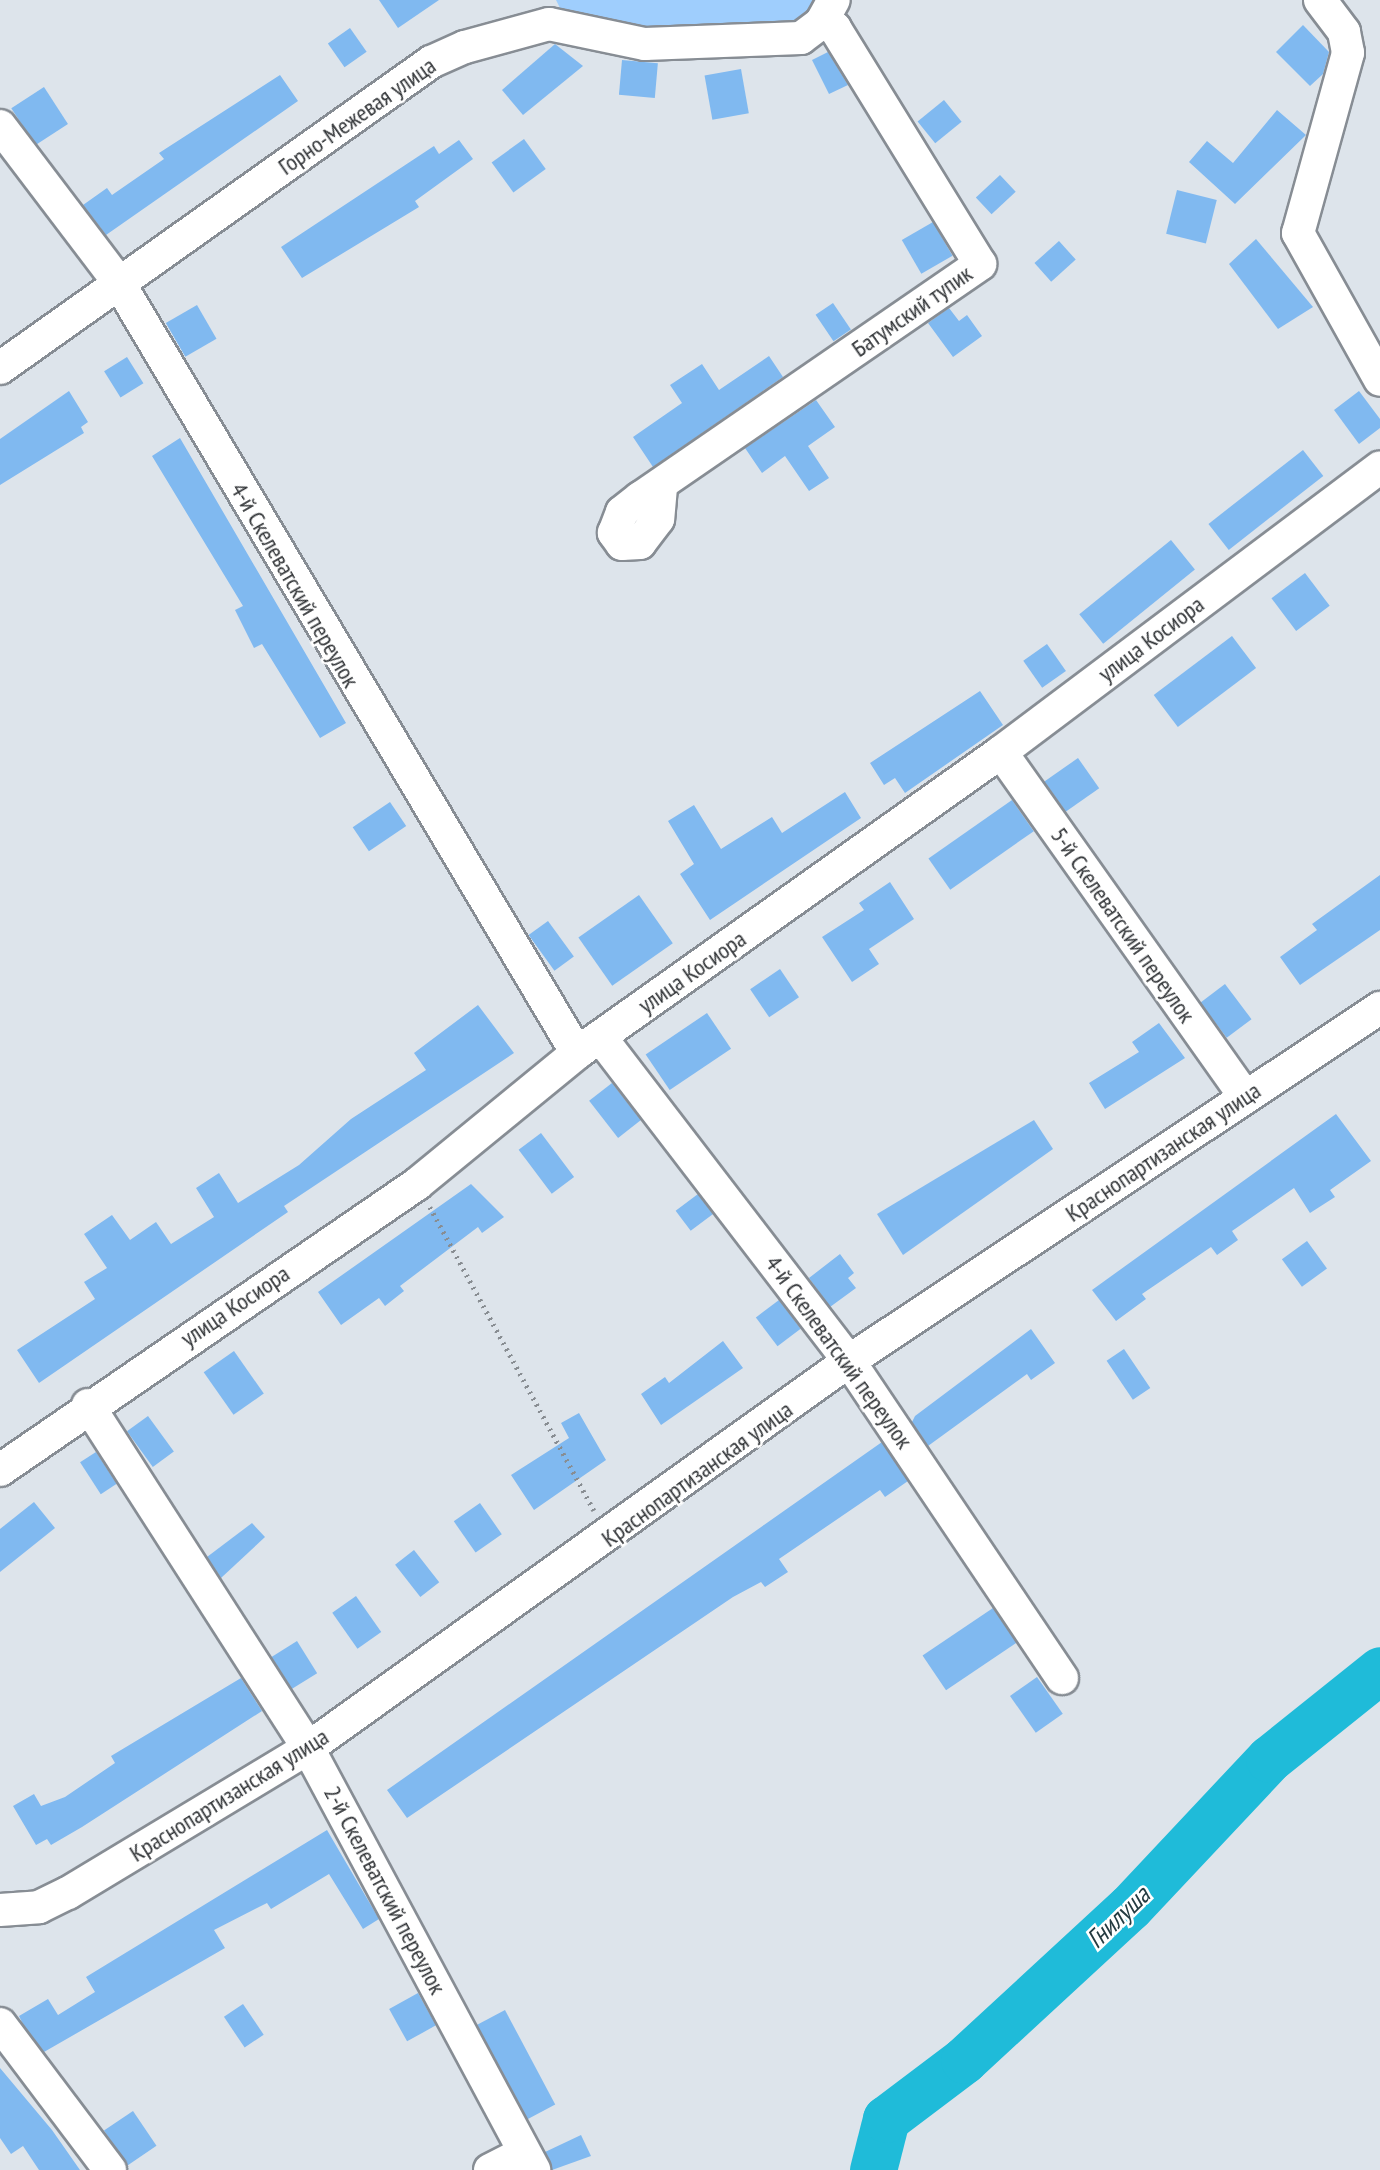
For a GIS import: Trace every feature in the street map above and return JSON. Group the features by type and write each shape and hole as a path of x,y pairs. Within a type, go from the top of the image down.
{"street":[{"path":"1320,0 1344,32 1348,53 1298,233 1380,380"},
{"name":"Горно-Межевая улица","path":"0,368 430,62 543,12 645,44 725,44 801,38 827,12"},
{"name":"Батумский тупик","path":"650,493 979,264 827,12"},
{"name":"4-й Скелеватский переулок","path":"0,126 119,283 589,1045 849,1361 1062,1678"},
{"name":"улица Косиора","path":"0,1471 88,1405 417,1184 589,1045 1001,752 1380,467"},
{"name":"5-й Скелеватский переулок","path":"1001,752 1244,1097"},
{"name":"Краснопартизанская улица","path":"0,1910 39,1907 68,1893 308,1748 609,1539 849,1361 1380,1008"},
{"name":"2-й Скелеватский переулок","path":"88,1405 308,1748 529,2162"},
{"path":"0,2024 110,2170"},
{"path":"490,2170 529,2162"}],"path":[{"path":"417,1184 609,1539"}],"shaded area":[{"path":"556,0 819,0 793,22 644,29 561,10"}],"building":[{"path":"379,0 439,0 398,28"},
{"path":"1303,25 1329,52 1323,74 1310,86 1276,52"},
{"path":"350,28 367,52 345,67 328,43"},
{"path":"555,44 583,66 523,115 502,90"},
{"path":"828,52 848,85 829,94 812,60"},
{"path":"622,60 658,63 655,98 619,95"},
{"path":"741,69 749,113 712,120 705,75"},
{"path":"280,75 298,101 106,235 83,205 107,188 112,195 164,159 159,153"},
{"path":"44,87 68,124 35,145 11,108"},
{"path":"944,100 962,122 935,143 918,121"},
{"path":"1277,110 1306,135 1235,204 1189,162 1207,141 1233,163"},
{"path":"524,139 546,169 513,192 492,163"},
{"path":"459,140 473,159 415,201 419,207 302,278 281,247 434,146 439,154"},
{"path":"1000,175 1016,192 992,214 976,198"},
{"path":"1177,190 1217,200 1206,244 1166,234"},
{"path":"933,222 952,256 921,274 902,240"},
{"path":"1256,239 1313,307 1278,329 1229,264"},
{"path":"1059,241 1076,260 1051,282 1034,263"},
{"path":"833,303 851,330 833,341 816,315"},
{"path":"197,305 216,339 185,357 166,323"},
{"path":"949,308 959,321 967,315 982,336 953,357 928,323"},
{"path":"769,356 783,377 653,467 633,437 682,403 670,385 702,364 719,390"},
{"path":"127,357 143,383 121,398 104,371"},
{"path":"69,391 88,422 81,427 84,433 0,485 0,439"},
{"path":"1359,391 1380,419 1380,428 1359,444 1334,410"},
{"path":"816,400 835,427 808,446 829,478 809,491 785,456 762,473 745,448"},
{"path":"180,438 346,723 320,738 262,644 254,648 235,610 243,606 152,456"},
{"path":"1303,450 1323,476 1229,550 1208,524"},
{"path":"1171,540 1195,570 1103,644 1079,614"},
{"path":"1305,573 1330,606 1296,631 1271,598"},
{"path":"1232,636 1256,668 1178,727 1154,695"},
{"path":"1047,644 1066,671 1042,688 1023,661"},
{"path":"980,691 1003,725 905,793 895,778 884,785 870,763"},
{"path":"1078,758 1099,788 1066,812 1044,782"},
{"path":"845,792 861,818 710,920 680,874 694,864 668,821 694,805 721,849 772,817 782,833"},
{"path":"1012,800 1034,831 950,890 928,859"},
{"path":"390,802 406,826 369,851 353,827"},
{"path":"1380,875 1380,930 1300,985 1280,957 1317,930 1312,924"},
{"path":"890,882 914,919 869,949 879,964 852,982 822,937 864,910 859,903"},
{"path":"639,895 673,943 612,986 578,937"},
{"path":"548,921 574,957 554,971 529,935"},
{"path":"780,969 799,997 769,1017 750,989"},
{"path":"1225,984 1251,1019 1227,1038 1200,1003"},
{"path":"478,1005 514,1053 284,1206 288,1212 39,1383 17,1350 95,1299 84,1282 107,1268 84,1234 112,1215 130,1240 156,1222 171,1244 214,1217 196,1188 219,1173 238,1203 299,1165 351,1119 426,1070 414,1053"},
{"path":"707,1013 731,1049 670,1090 646,1054"},
{"path":"1159,1023 1185,1058 1105,1109 1089,1083 1139,1052 1132,1042"},
{"path":"612,1083 641,1120 618,1138 589,1101"},
{"path":"1336,1114 1371,1161 1330,1190 1335,1197 1310,1213 1294,1188 1232,1231 1238,1240 1217,1255 1211,1247 1142,1294 1146,1299 1116,1321 1092,1290"},
{"path":"1034,1120 1053,1149 903,1255 877,1214"},
{"path":"541,1133 574,1177 552,1194 519,1150"},
{"path":"471,1184 504,1217 482,1233 478,1227 400,1286 404,1291 385,1306 379,1298 341,1325 318,1292"},
{"path":"698,1194 713,1214 691,1231 676,1211"},
{"path":"1307,1241 1327,1269 1302,1287 1282,1259"},
{"path":"840,1254 854,1273 848,1278 856,1288 830,1307 809,1278"},
{"path":"779,1300 801,1329 778,1346 756,1317"},
{"path":"1031,1329 1055,1363 1031,1380 1027,1374 928,1446 912,1422 915,1416"},
{"path":"723,1341 743,1368 661,1425 641,1394 665,1377 669,1383"},
{"path":"1124,1349 1150,1388 1133,1400 1107,1361"},
{"path":"234,1351 264,1394 234,1415 204,1372"},
{"path":"579,1413 606,1460 534,1510 511,1475 569,1438 561,1423"},
{"path":"148,1416 174,1452 153,1467 127,1431"},
{"path":"882,1442 908,1481 885,1497 880,1490 779,1559 788,1572 765,1587 761,1582 733,1597 407,1818 387,1790"},
{"path":"96,1452 117,1484 101,1494 80,1462"},
{"path":"34,1502 55,1528 0,1572 0,1529"},
{"path":"480,1503 502,1534 476,1552 454,1521"},
{"path":"252,1523 265,1537 221,1578 207,1557"},
{"path":"414,1550 439,1582 420,1597 395,1565"},
{"path":"356,1596 381,1632 357,1649 332,1613"},
{"path":"993,1608 1016,1643 946,1690 923,1656"},
{"path":"297,1641 317,1673 292,1689 272,1657"},
{"path":"1037,1677 1063,1714 1036,1733 1010,1696"},
{"path":"241,1678 262,1711 82,1827 51,1845 47,1839 36,1845 13,1806 34,1794 41,1806 65,1797 115,1763 111,1756"},
{"path":"327,1830 379,1919 363,1929 329,1874 271,1909 267,1903 214,1930 225,1948 44,2052 24,2026 19,2016 48,1999 58,2015 95,1992 86,1977"},
{"path":"418,1993 436,2025 407,2041 389,2009"},
{"path":"243,2004 264,2035 245,2048 224,2017"},
{"path":"505,2010 555,2104 527,2119 477,2025"},
{"path":"0,2068 52,2130 80,2170 39,2170 23,2146 11,2154 0,2138"},
{"path":"133,2111 156,2146 127,2165 104,2131"},
{"path":"581,2135 591,2156 552,2170 545,2152"}],"waterway":[{"name":"Гнилуша","path":"873,2170 886,2119 964,2060 1130,1907 1269,1759 1380,1670"}]}
